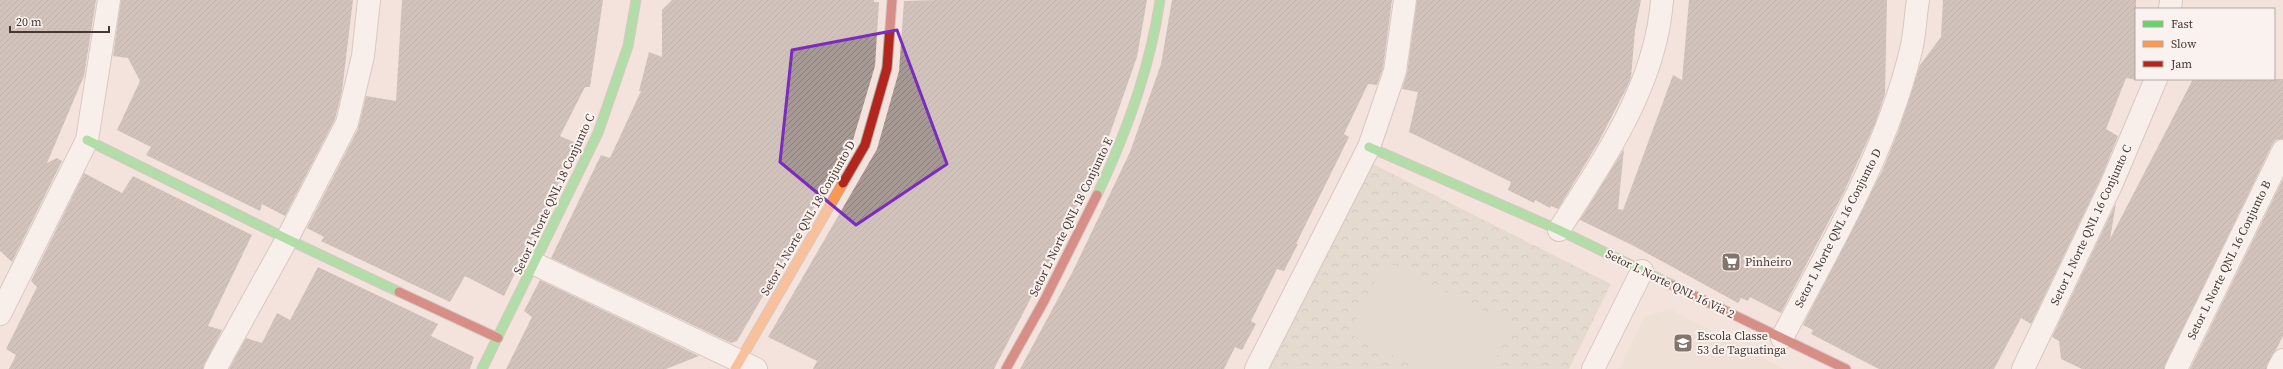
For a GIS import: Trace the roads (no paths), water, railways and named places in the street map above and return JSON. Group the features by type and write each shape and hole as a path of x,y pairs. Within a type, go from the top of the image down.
{"street":[{"path":"0,314 87,140 109,0"},
{"path":"215,369 288,239 347,123 363,56 369,0"},
{"name":"Setor L Norte QNL 18 Conjunto C","path":"482,369 535,264 598,133 628,46 636,0"},
{"name":"Setor L Norte QNL 18 Conjunto D","path":"743,366 865,145 887,68 892,0"},
{"name":"Setor L Norte QNL 18 Conjunto E","path":"1006,369 1038,315 1114,161 1143,83 1160,0"},
{"path":"1256,369 1369,147 1395,71 1404,0"},
{"path":"1559,230 1614,143 1644,79 1661,13 1662,0"},
{"name":"Setor L Norte QNL 16 Conjunto D","path":"1782,338 1853,204 1886,132 1910,53 1918,0"},
{"name":"Setor L Norte QNL 16 Conjunto C","path":"2028,367 2112,183 2156,80"},
{"path":"87,140 288,239 498,338"},
{"name":"Setor L Norte QNL 16 Via 2","path":"1369,147 1559,230 1846,369"},
{"name":"Setor L Norte QNL 16 Conjunto B","path":"2176,369 2283,151"},
{"path":"535,264 743,366"},
{"path":"1594,369 1642,271"},
{"path":"2278,369 2283,360"}],"place":[{"name":"Pinheiro","path":"1731,262"},
{"name":"Escola Classe 53 de Taguatinga","path":"1683,343"}]}
